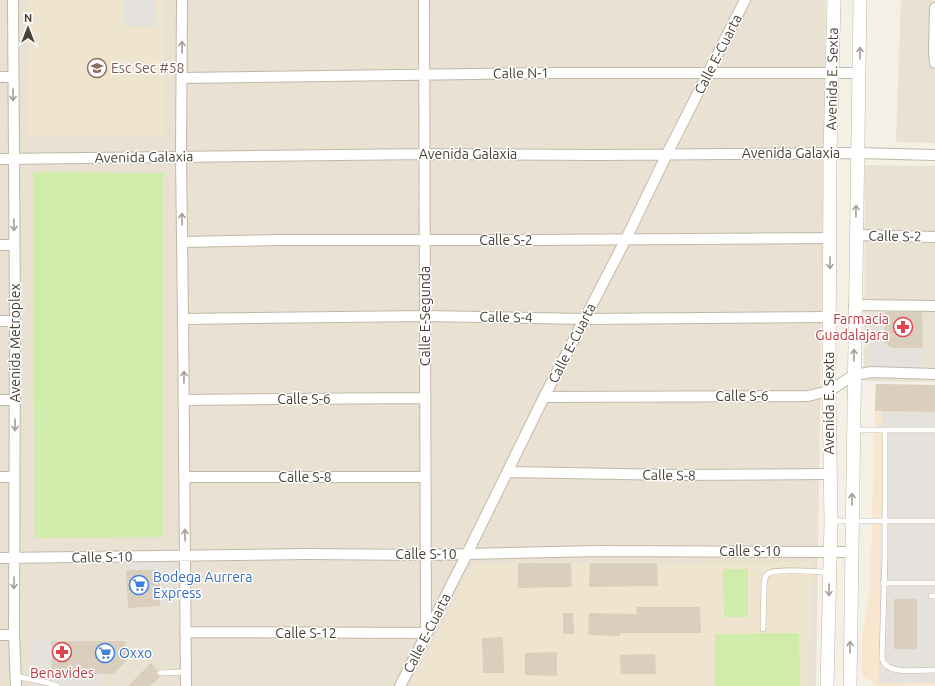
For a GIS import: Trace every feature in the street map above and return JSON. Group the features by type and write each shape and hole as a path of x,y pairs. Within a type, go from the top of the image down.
{"street":[{"name":"Avenida Metroplex","path":"13,0 15,321 14,635 16,681"},
{"path":"182,0 181,156 186,686"},
{"name":"Calle E-Segunda","path":"424,0 426,633"},
{"name":"Calle E-Cuarta","path":"400,686 468,554 544,397 626,239 745,0"},
{"name":"Avenida E. Sexta","path":"827,686 831,521 829,391 830,153 834,0"},
{"name":"Avenida E. Sexta","path":"850,686 854,305 860,0"},
{"path":"935,8 935,62"},
{"name":"Calle N-1","path":"182,78 553,73 859,73"},
{"path":"0,77 13,77"},
{"name":"Avenida Galaxia","path":"0,159 424,154 599,155 857,153 935,155"},
{"name":"Calle S-2","path":"856,234 935,237"},
{"name":"Calle S-2","path":"182,242 278,240 830,238"},
{"path":"0,245 14,245"},
{"path":"854,305 935,306"},
{"name":"Calle S-4","path":"183,319 425,316 584,319 830,316"},
{"path":"0,321 15,321"},
{"name":"Calle S-6","path":"544,397 808,396 829,391 854,375 872,372 935,374"},
{"name":"Calle S-6","path":"184,400 425,398"},
{"path":"0,400 15,400"},
{"name":"Calle S-8","path":"508,472 675,475 830,474"},
{"path":"0,477 14,477"},
{"name":"Calle S-8","path":"184,477 425,477"},
{"name":"Calle S-10","path":"0,558 426,555 598,551 852,552"},
{"name":"Calle S-12","path":"185,632 426,633"},
{"path":"0,635 14,635"}],"lane":[{"path":"853,430 935,430"},
{"path":"884,430 885,521 882,658 885,665 892,669 905,671 935,670"},
{"path":"831,521 935,521"},
{"path":"763,629 764,584 765,577 769,573 784,571 829,572"},
{"path":"883,583 935,583"},
{"path":"160,673 186,672"},
{"path":"16,681 49,683 57,686"}],"shaded area":[{"path":"0,0 826,0 816,686 0,686"},
{"name":"Esc Sec #58","path":"28,0 164,0 165,135 30,136"},
{"path":"123,0 156,0 157,27 122,26"},
{"path":"901,0 935,0 935,143 896,142"},
{"path":"865,165 935,166 935,382 864,381"},
{"path":"885,311 884,343 892,348 923,348 923,368 868,366 867,312"},
{"path":"876,384 935,385 935,685 876,686 862,675 862,637 870,588"},
{"path":"882,411 935,412 935,683 879,683"},
{"path":"174,559 174,606 160,606 160,570 126,570 126,560"},
{"path":"811,562 809,686 410,686 475,563"},
{"path":"31,641 51,641 52,673 100,673 100,686 32,686"}],"green space":[{"path":"33,172 163,173 163,537 35,538"},
{"path":"723,569 748,569 748,617 724,617"},
{"path":"799,633 800,686 715,686 715,634"}],"building":[{"name":"Farmacia Guadalajara","path":"885,312 922,312 923,348 892,348 884,343"},
{"path":"876,384 935,385 935,412 875,411"},
{"path":"518,563 571,563 572,587 518,588"},
{"path":"590,563 657,563 658,586 589,587"},
{"path":"126,570 160,570 160,606 128,608"},
{"path":"894,599 917,599 917,649 894,649"},
{"path":"636,607 700,607 701,633 620,633 620,636 588,635 589,613 637,614"},
{"path":"563,613 573,613 574,634 563,634"},
{"path":"503,637 504,673 483,673 482,638"},
{"path":"51,641 125,641 127,660 114,674 52,673"},
{"path":"557,652 557,676 525,675 525,653"},
{"path":"655,654 656,674 621,674 620,655"},
{"path":"151,663 157,670 157,675 160,677 150,686 128,686"}],"place":[{"name":"Esc Sec #58","path":"97,68"},
{"name":"Farmacia Guadalajara","path":"903,327"},
{"name":"Bodega Aurrera Express","path":"139,585"},
{"name":"Benavides","path":"62,652"},
{"name":"Oxxo","path":"105,653"}]}
